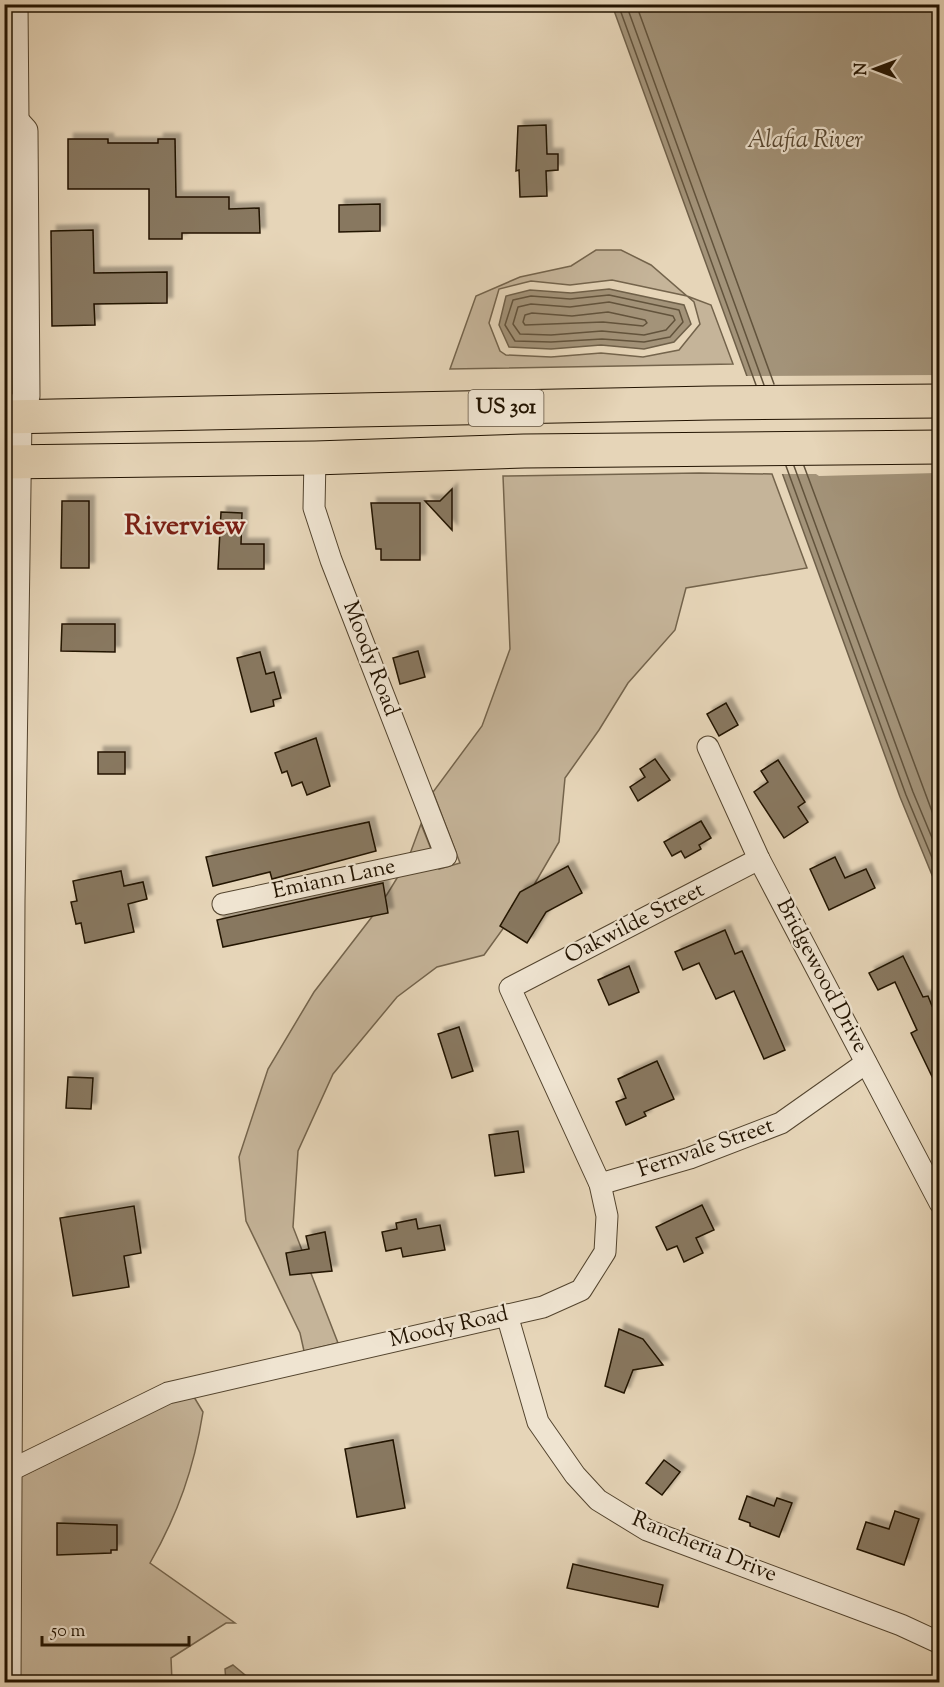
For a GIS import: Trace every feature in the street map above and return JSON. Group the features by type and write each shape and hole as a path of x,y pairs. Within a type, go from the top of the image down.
{"main road":[{"name":"US 301","path":"11,417 711,403 939,401"},
{"path":"315,458 341,432 455,429 500,408"},
{"name":"US 301","path":"11,461 315,458 524,451 722,448 939,447"}],"street":[{"path":"7,1683 11,461 8,131 15,121 14,4"},
{"name":"Moody Road","path":"315,458 314,508 317,518 446,856"},
{"name":"Bridgewood Drive","path":"708,747 759,859 939,1203"},
{"name":"Emiann Lane","path":"223,904 446,856"},
{"name":"Oakwilde Street","path":"510,988 759,859"},
{"name":"Moody Road","path":"7,1472 168,1393 543,1306 580,1290 605,1252 607,1216 600,1184 510,988"},
{"name":"Fernvale Street","path":"600,1184 690,1158 781,1123 866,1063"},
{"name":"Rancheria Drive","path":"507,1315 538,1422 575,1475 598,1500 647,1530 902,1625 939,1643"}],"shaded area":[{"path":"596,250 621,250 651,265 687,296 711,305 733,364 450,369 476,296 520,277 571,266","holes":["612,280 687,296 694,302 700,324 679,350 643,357 601,353 551,357 506,355 500,351 489,323 499,289 531,281 570,285"]},
{"path":"772,474 807,568 686,588 675,630 628,683 599,730 565,778 559,842 531,890 484,955 437,967 397,997 333,1074 298,1151 293,1227 338,1343 304,1351 300,1333 246,1221 239,1157 268,1069 314,992 378,909 407,862 421,824 439,869 460,863 433,792 482,726 510,649 503,476"},
{"path":"194,1397 203,1412 190,1471 169,1527 150,1563 235,1623 226,1623 171,1658 172,1682 18,1682 18,1478 172,1402"}],"water":[{"name":"Alafia River","path":"612,5 939,5 939,892 900,797"},
{"path":"609,289 684,305 691,324 674,342 644,349 601,345 551,349 509,347 499,325 506,296 530,290 571,293"},
{"path":"233,1665 250,1679 262,1682 226,1682 225,1669"}],"pier":[{"path":"939,375 939,475 937,473 819,476 816,474 779,474 744,376"}],"building":[{"path":"546,125 547,154 558,154 558,170 546,171 547,196 520,197 519,170 516,171 518,126"},
{"path":"68,139 108,139 108,143 158,143 158,139 175,139 176,197 229,197 229,209 259,208 260,233 182,233 182,239 149,239 149,189 68,189"},
{"path":"380,204 380,231 339,232 339,205"},
{"path":"93,230 94,273 167,272 167,303 94,304 95,325 52,326 51,231"},
{"path":"452,489 452,530 425,501 440,501"},
{"path":"62,501 89,501 89,568 61,568"},
{"path":"371,503 420,503 420,560 381,560 381,549 376,549"},
{"path":"221,512 242,513 241,544 264,544 264,569 218,569"},
{"path":"62,624 115,624 115,652 61,651"},
{"path":"418,651 425,677 400,684 393,658"},
{"path":"260,652 266,674 274,672 281,698 273,700 274,706 251,712 237,658"},
{"path":"726,703 738,725 719,736 707,714"},
{"path":"316,738 330,786 307,795 302,782 292,786 287,771 282,773 275,753"},
{"path":"98,752 125,752 125,774 98,774"},
{"path":"655,759 670,780 638,801 630,787 645,777 640,769"},
{"path":"778,760 805,802 798,807 808,822 784,838 754,792 768,782 761,771"},
{"path":"701,821 711,838 699,845 701,849 685,858 681,851 672,856 664,842"},
{"path":"369,822 376,851 272,879 270,872 213,886 206,857"},
{"path":"835,857 845,878 866,869 875,888 829,910 810,869"},
{"path":"568,866 582,893 546,912 527,943 500,926 520,892"},
{"path":"121,871 124,886 143,882 147,899 128,904 134,932 85,943 81,923 76,924 71,902 77,901 73,881"},
{"path":"383,883 388,913 223,947 217,920"},
{"path":"725,930 735,954 742,951 785,1050 764,1059 734,991 716,999 699,963 683,970 675,952"},
{"path":"903,956 923,997 928,996 932,1006 939,1003 939,1091 911,1033 917,1030 895,982 878,990 869,973"},
{"path":"629,966 639,992 609,1005 598,980"},
{"path":"459,1027 473,1071 452,1078 438,1034"},
{"path":"657,1061 674,1099 644,1112 646,1116 626,1125 616,1102 626,1098 618,1079"},
{"path":"68,1077 93,1078 91,1109 66,1108"},
{"path":"518,1131 524,1172 495,1176 489,1135"},
{"path":"702,1205 714,1230 696,1238 703,1253 684,1262 677,1246 667,1250 656,1227"},
{"path":"134,1206 141,1253 124,1256 129,1287 73,1296 60,1218"},
{"path":"416,1219 418,1229 440,1225 445,1250 403,1257 401,1248 386,1251 382,1232 397,1229 396,1223"},
{"path":"325,1232 332,1271 290,1275 286,1253 309,1249 306,1236"},
{"path":"619,1329 643,1339 663,1365 633,1370 624,1393 605,1386"},
{"path":"393,1440 405,1508 357,1517 345,1449"},
{"path":"664,1460 680,1472 662,1495 646,1483"},
{"path":"747,1496 774,1506 777,1498 792,1503 779,1537 750,1526 750,1523 739,1519"},
{"path":"895,1511 919,1519 904,1565 857,1549 866,1522 889,1529"},
{"path":"57,1523 117,1525 117,1550 111,1550 111,1553 57,1555"},
{"path":"573,1564 663,1585 658,1607 567,1588"}],"district":[{"name":"Riverview","path":"185,527"}]}
